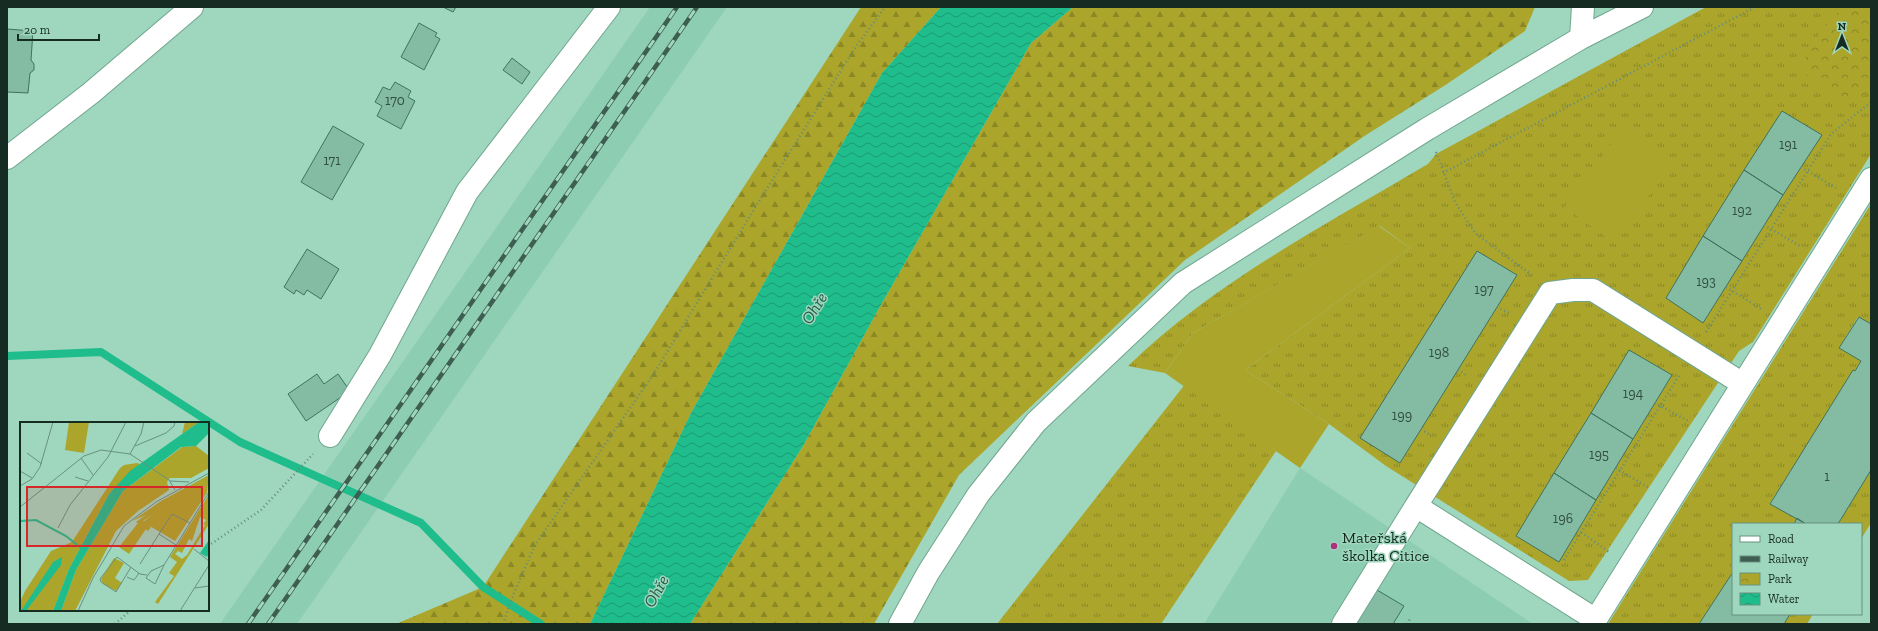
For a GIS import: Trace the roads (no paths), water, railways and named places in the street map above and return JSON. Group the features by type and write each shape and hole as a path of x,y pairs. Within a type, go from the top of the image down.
{"street":[{"path":"7,158 91,92 192,7"},
{"path":"330,436 380,355 467,192 609,7"},
{"path":"1581,38 1582,7"},
{"path":"900,624 928,573 978,495 1036,422 1183,283 1395,149 1581,38 1642,7"},
{"path":"1416,506 1595,622 1871,179"},
{"path":"1343,624 1550,293 1573,290 1593,290 1743,384"}],"water":[{"name":"Ohře","path":"941,7 1073,7 1031,43 878,310 803,446 690,624 590,624 691,413 882,73"}],"waterway":[{"path":"7,356 101,352 240,442 421,523 483,587 541,624"}],"railway":[{"path":"248,624 677,7"},
{"path":"268,624 697,7"}],"place":[{"name":"Mateřská školka Citice","path":"1334,546"}]}
